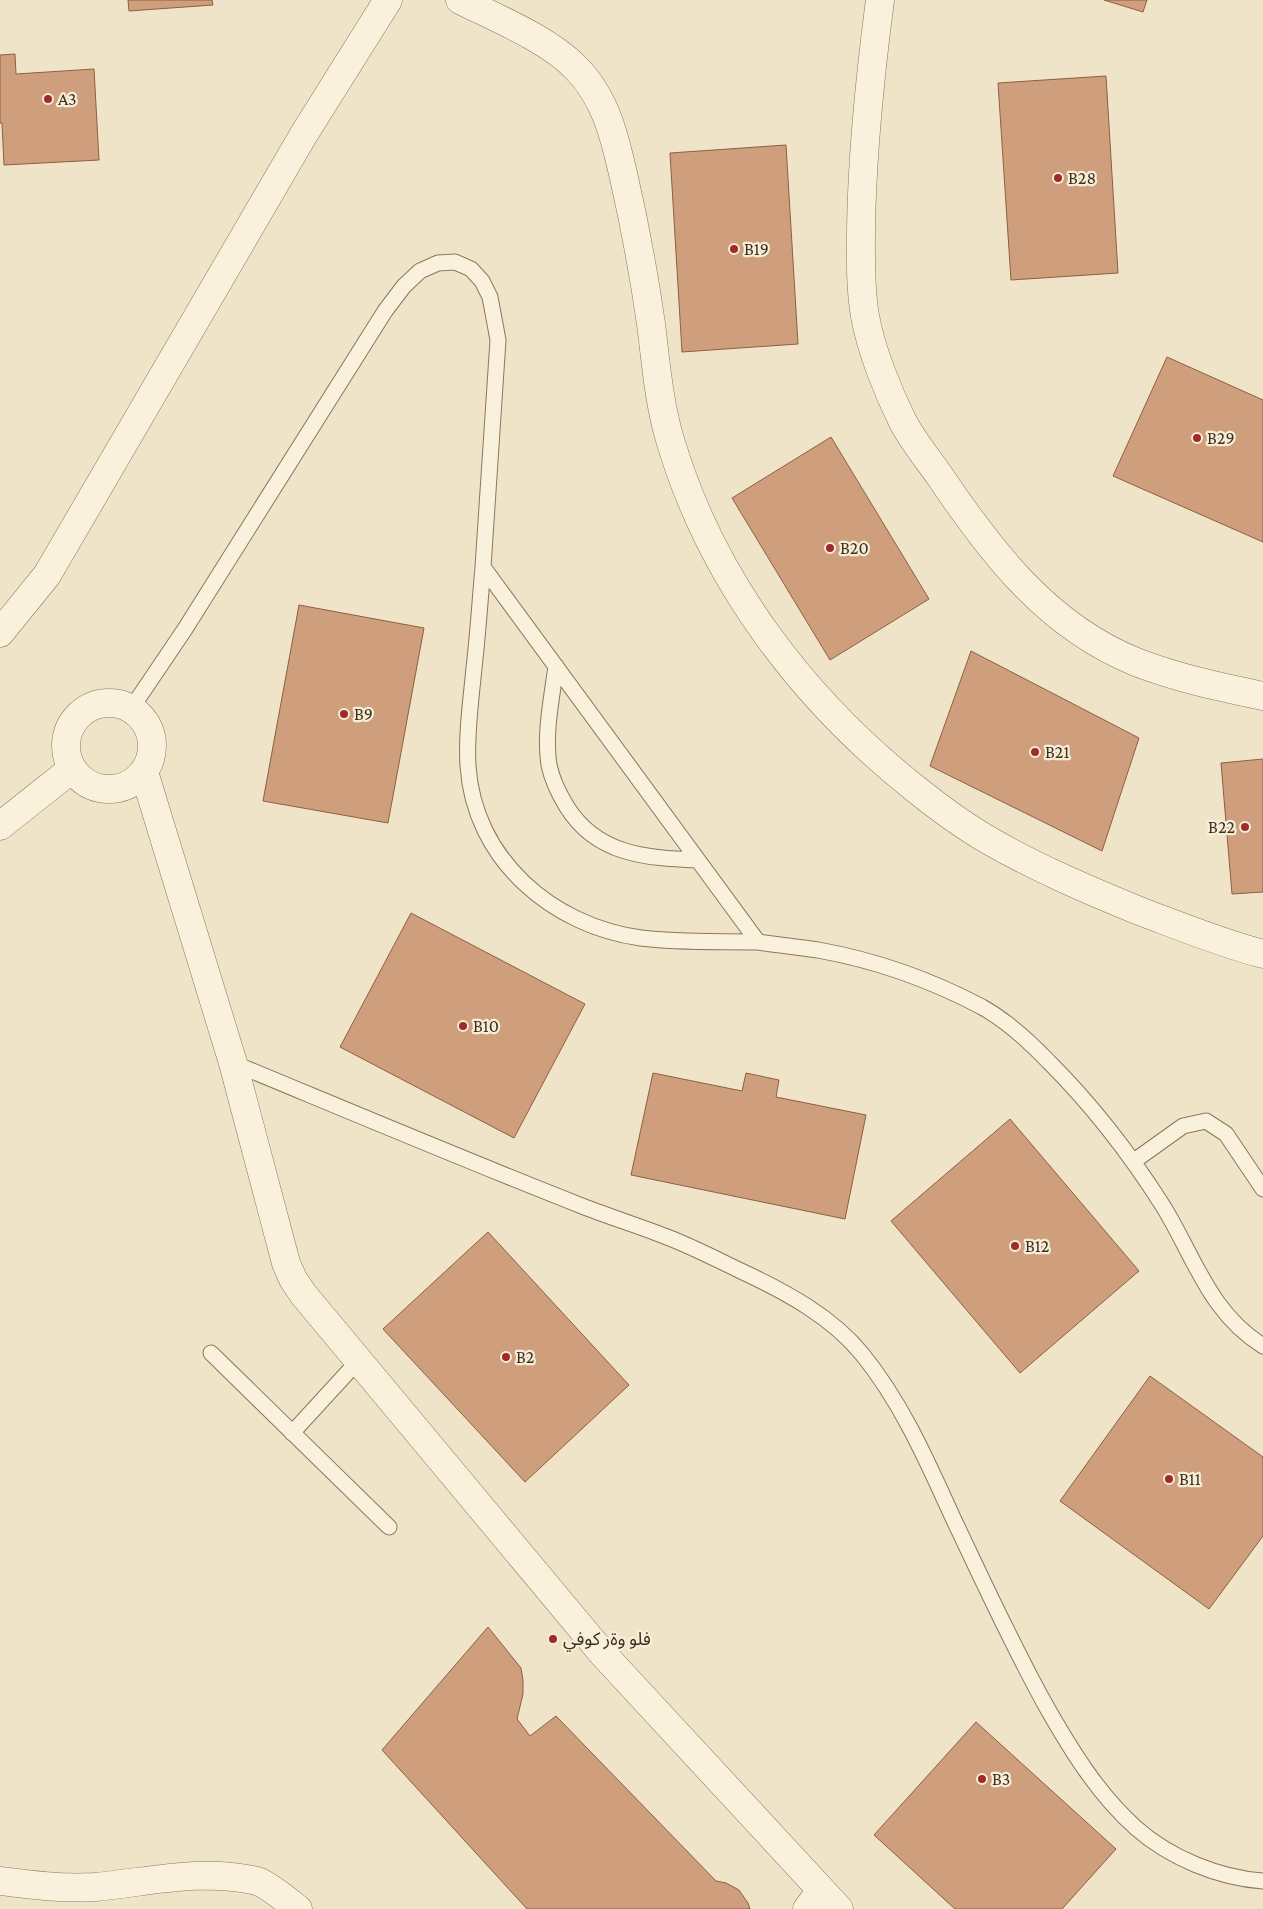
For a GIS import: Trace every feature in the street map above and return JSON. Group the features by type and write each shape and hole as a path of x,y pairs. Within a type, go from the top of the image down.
{"street":[{"path":"0,633 47,575 304,134 388,0"},
{"path":"460,0 558,52 573,64 600,99 610,123 632,212 669,439 685,488 708,538 740,596 770,640 808,687 847,729 886,766 941,808 982,836 1091,892 1228,945 1263,954"},
{"path":"880,0 864,150 861,271 864,316 874,353 904,424 976,530 1013,574 1048,607 1090,637 1135,661 1191,681 1263,696"},
{"path":"103,704 117,704 131,709 142,718 149,730 152,745 150,759 144,772 133,782 121,788 93,787 81,780 72,769 67,756 66,742 70,729 78,717 89,708 103,704"},
{"path":"0,826 72,769"},
{"path":"144,772 233,1064 286,1262 293,1279 303,1294 603,1654 822,1903"},
{"path":"0,1881 44,1887 93,1887 178,1877 214,1876 260,1882 298,1909"}],"lane":[{"path":"131,709 185,629 385,311 404,286 420,271 438,263 455,262 470,269 482,281 490,297 498,340 483,567 469,722 468,767 474,803 489,837 508,867 542,899 571,916 604,930 650,938 758,942 818,950 871,963 909,975 949,991 983,1008 1028,1041 1104,1122 1134,1161 1168,1215 1213,1297 1228,1317 1244,1333 1263,1346"},
{"path":"483,567 758,942"},
{"path":"556,666 548,738 549,764 558,790 570,812 587,831 611,846 643,856 698,860"},
{"path":"233,1064 585,1208 668,1238 776,1287 821,1315 860,1351 888,1389 914,1433 991,1600 1060,1732 1083,1768 1108,1800 1138,1830 1171,1852 1208,1870 1246,1880 1263,1881"},
{"path":"1134,1161 1183,1126 1206,1121 1226,1134 1263,1189"},
{"path":"211,1353 389,1527"},
{"path":"292,1433 358,1360"}],"building":[{"path":"128,0 212,0 213,5 129,11"},
{"path":"1104,0 1147,0 1143,12"},
{"name":"A3","path":"15,54 16,74 94,69 99,160 4,165 2,123 0,123 0,55"},
{"name":"B28","path":"1106,76 1118,273 1011,280 998,83"},
{"name":"B19","path":"786,145 798,344 682,352 670,153"},
{"name":"B29","path":"1167,357 1263,400 1263,542 1113,476"},
{"name":"B20","path":"831,437 929,599 830,660 732,498"},
{"name":"B9","path":"299,605 424,628 388,823 263,801"},
{"name":"B21","path":"971,651 1139,738 1102,851 930,766"},
{"name":"B22","path":"1263,759 1263,892 1232,894 1221,763"},
{"name":"B10","path":"411,913 585,1004 514,1138 340,1047"},
{"path":"653,1073 742,1091 746,1073 779,1080 776,1097 866,1115 845,1219 631,1175"},
{"name":"B12","path":"1010,1119 1139,1271 1020,1373 891,1221"},
{"name":"B2","path":"488,1232 629,1385 525,1482 383,1329"},
{"name":"B11","path":"1150,1376 1263,1457 1263,1536 1209,1609 1060,1501"},
{"path":"488,1627 521,1668 523,1694 517,1719 530,1736 556,1716 716,1881 726,1883 739,1890 750,1909 527,1909 382,1750"},
{"name":"B3","path":"976,1722 1116,1849 1062,1909 955,1909 874,1835"}],"place":[{"name":"A3","path":"48,99"},
{"name":"B28","path":"1058,178"},
{"name":"B19","path":"734,249"},
{"name":"B29","path":"1197,438"},
{"name":"B20","path":"830,548"},
{"name":"B9","path":"344,714"},
{"name":"B21","path":"1035,752"},
{"name":"B22","path":"1245,827"},
{"name":"B10","path":"463,1026"},
{"name":"B12","path":"1015,1246"},
{"name":"B2","path":"506,1357"},
{"name":"B11","path":"1169,1479"},
{"name":"فلو وةر كوفي","path":"553,1639"},
{"name":"B3","path":"982,1779"}]}
